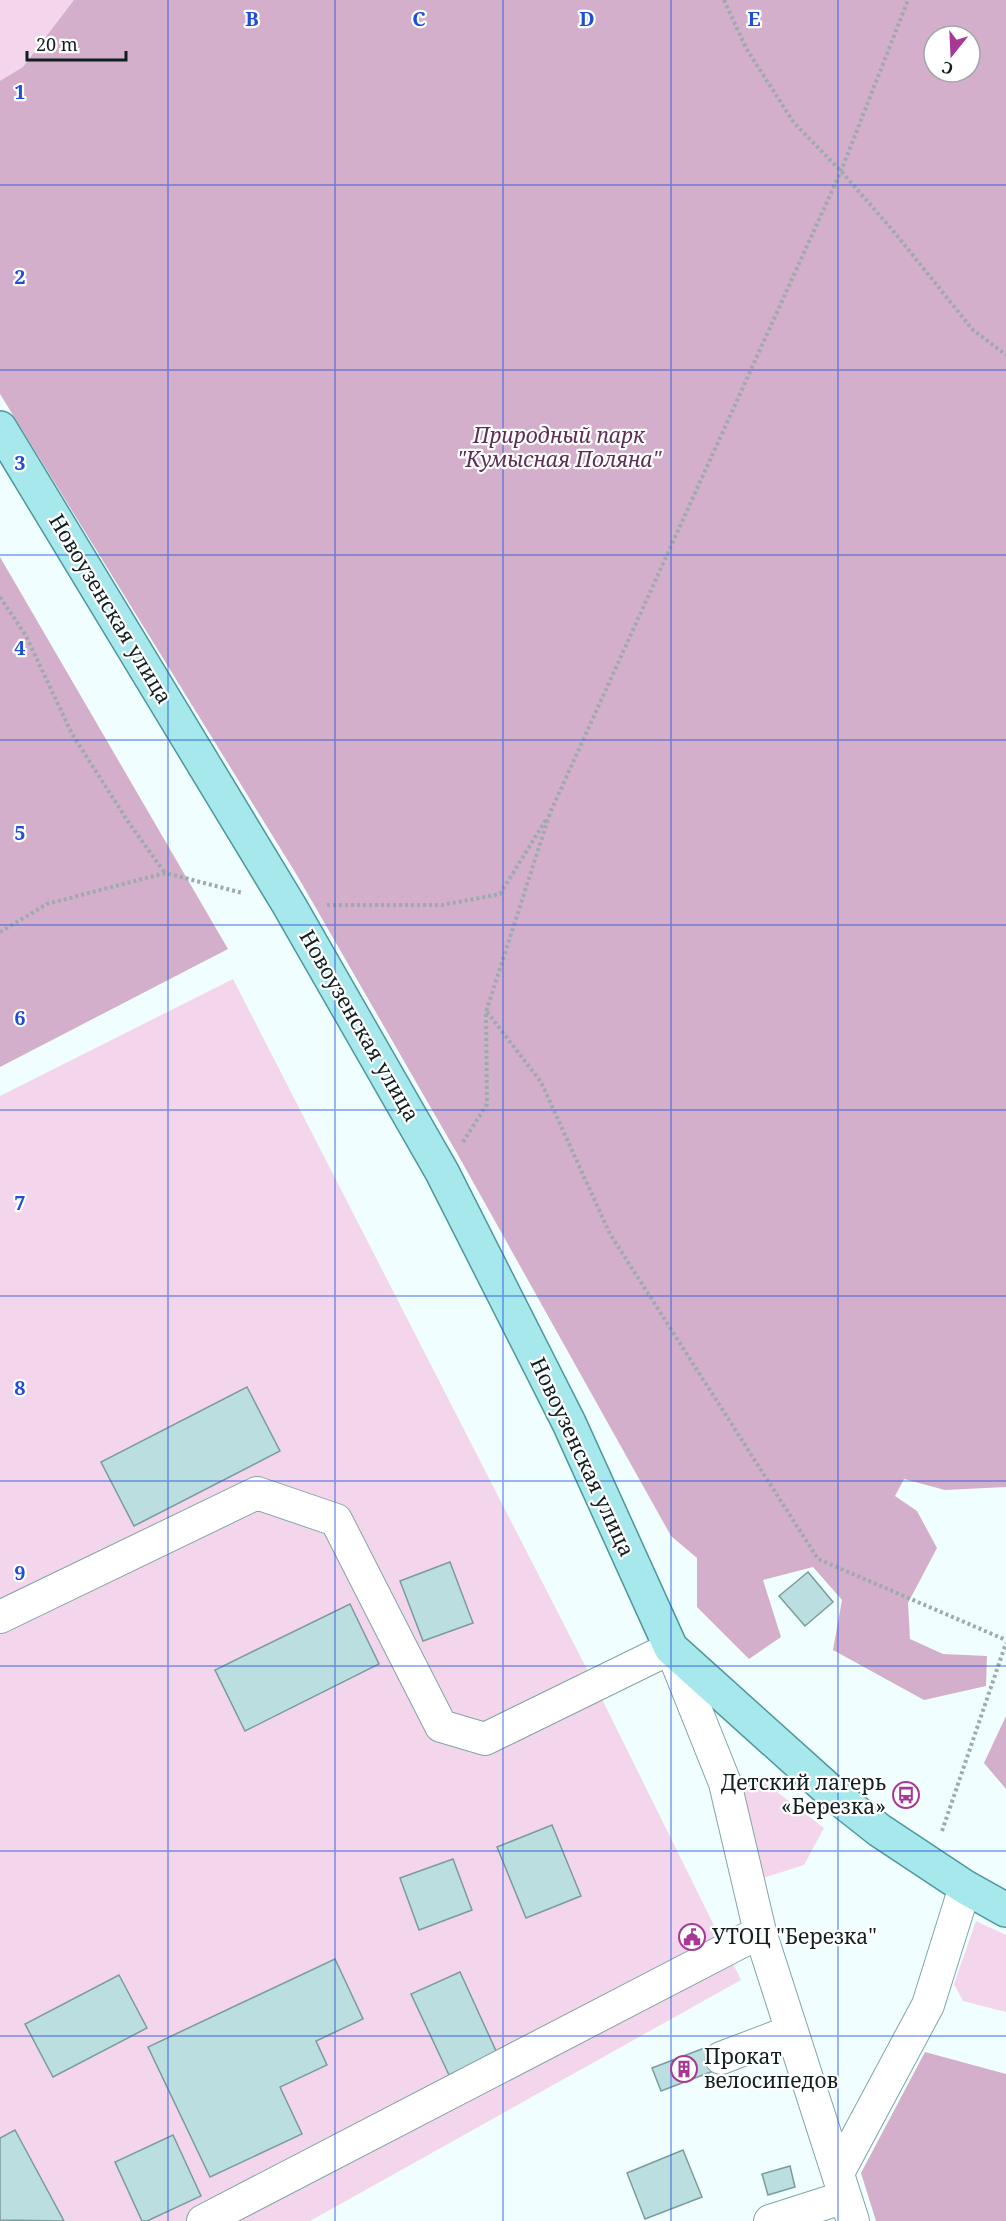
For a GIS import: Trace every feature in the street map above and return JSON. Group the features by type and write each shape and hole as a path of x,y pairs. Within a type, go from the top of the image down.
{"main road":[{"name":"Новоузенская улица","path":"0,428 289,904 442,1172 568,1423 671,1648"},
{"path":"671,1648 831,1792 879,1830 966,1887 1006,1910"}],"street":[{"path":"0,1617 257,1492 336,1520 441,1726 485,1739 671,1648 725,1783 760,1932 845,2197"},
{"path":"770,2221 845,2197 928,2005 966,1887"},
{"path":"203,2221 760,1932"},
{"path":"721,2058 792,2031"}],"path":[{"path":"724,0 746,48 794,123 841,171 895,233 973,330 1006,355"},
{"path":"442,1172 487,1104 486,1012 550,813 841,171 908,0"},
{"path":"0,597 26,636 72,734 129,823 165,873"},
{"path":"0,932 47,904 165,873 289,904 442,905 500,894 550,813"},
{"path":"486,1012 541,1082 610,1234 818,1559 1006,1641 930,1863"}],"shaded area":[{"path":"0,0 104,0 0,92"},
{"path":"233,979 595,1685 741,1980 310,2221 0,2221 0,1096"},
{"path":"756,1776 824,1828 804,1865 763,1878 736,1789"},
{"path":"976,1921 1006,1935 1006,2012 963,2001 954,1984"}],"green space":[{"name":"Природный парк \"Кумысная Поляна\"","path":"74,0 1006,0 1006,1487 945,1490 904,1479 895,1496 917,1511 937,1548 908,1603 910,1639 943,1654 987,1656 986,1686 924,1700 833,1650 842,1600 813,1567 763,1580 781,1637 749,1659 697,1607 697,1558 671,1536 458,1155 298,877 0,394 0,81 23,67"},
{"path":"0,557 228,949 0,1067"},
{"path":"1006,1716 1006,1789 984,1763"},
{"path":"925,2052 1006,2074 1006,2221 876,2221 861,2173"}],"building":[{"path":"247,1387 280,1451 134,1526 101,1462"},
{"path":"450,1562 473,1623 423,1641 400,1581"},
{"path":"808,1572 833,1602 805,1626 779,1596"},
{"path":"350,1604 379,1664 245,1731 215,1670"},
{"path":"552,1825 581,1896 526,1918 497,1847"},
{"path":"453,1859 472,1910 419,1930 400,1878"},
{"path":"335,1959 363,2019 316,2041 327,2065 280,2087 302,2134 210,2177 148,2047"},
{"path":"460,1972 497,2053 449,2075 411,1994"},
{"path":"119,1975 147,2028 53,2077 25,2024"},
{"name":"Прокат велосипедов","path":"707,2047 716,2070 661,2091 652,2068"},
{"path":"15,2130 64,2221 0,2220 0,2138"},
{"path":"173,2135 201,2196 147,2221 142,2221 115,2162"},
{"path":"683,2150 702,2197 645,2219 627,2173"},
{"path":"790,2166 795,2187 768,2195 762,2174"}],"place":[{"name":"Детский лагерь «Березка»","path":"906,1795"},
{"name":"УТОЦ \"Березка\"","path":"692,1937"},
{"name":"Прокат велосипедов","path":"684,2069"}]}
